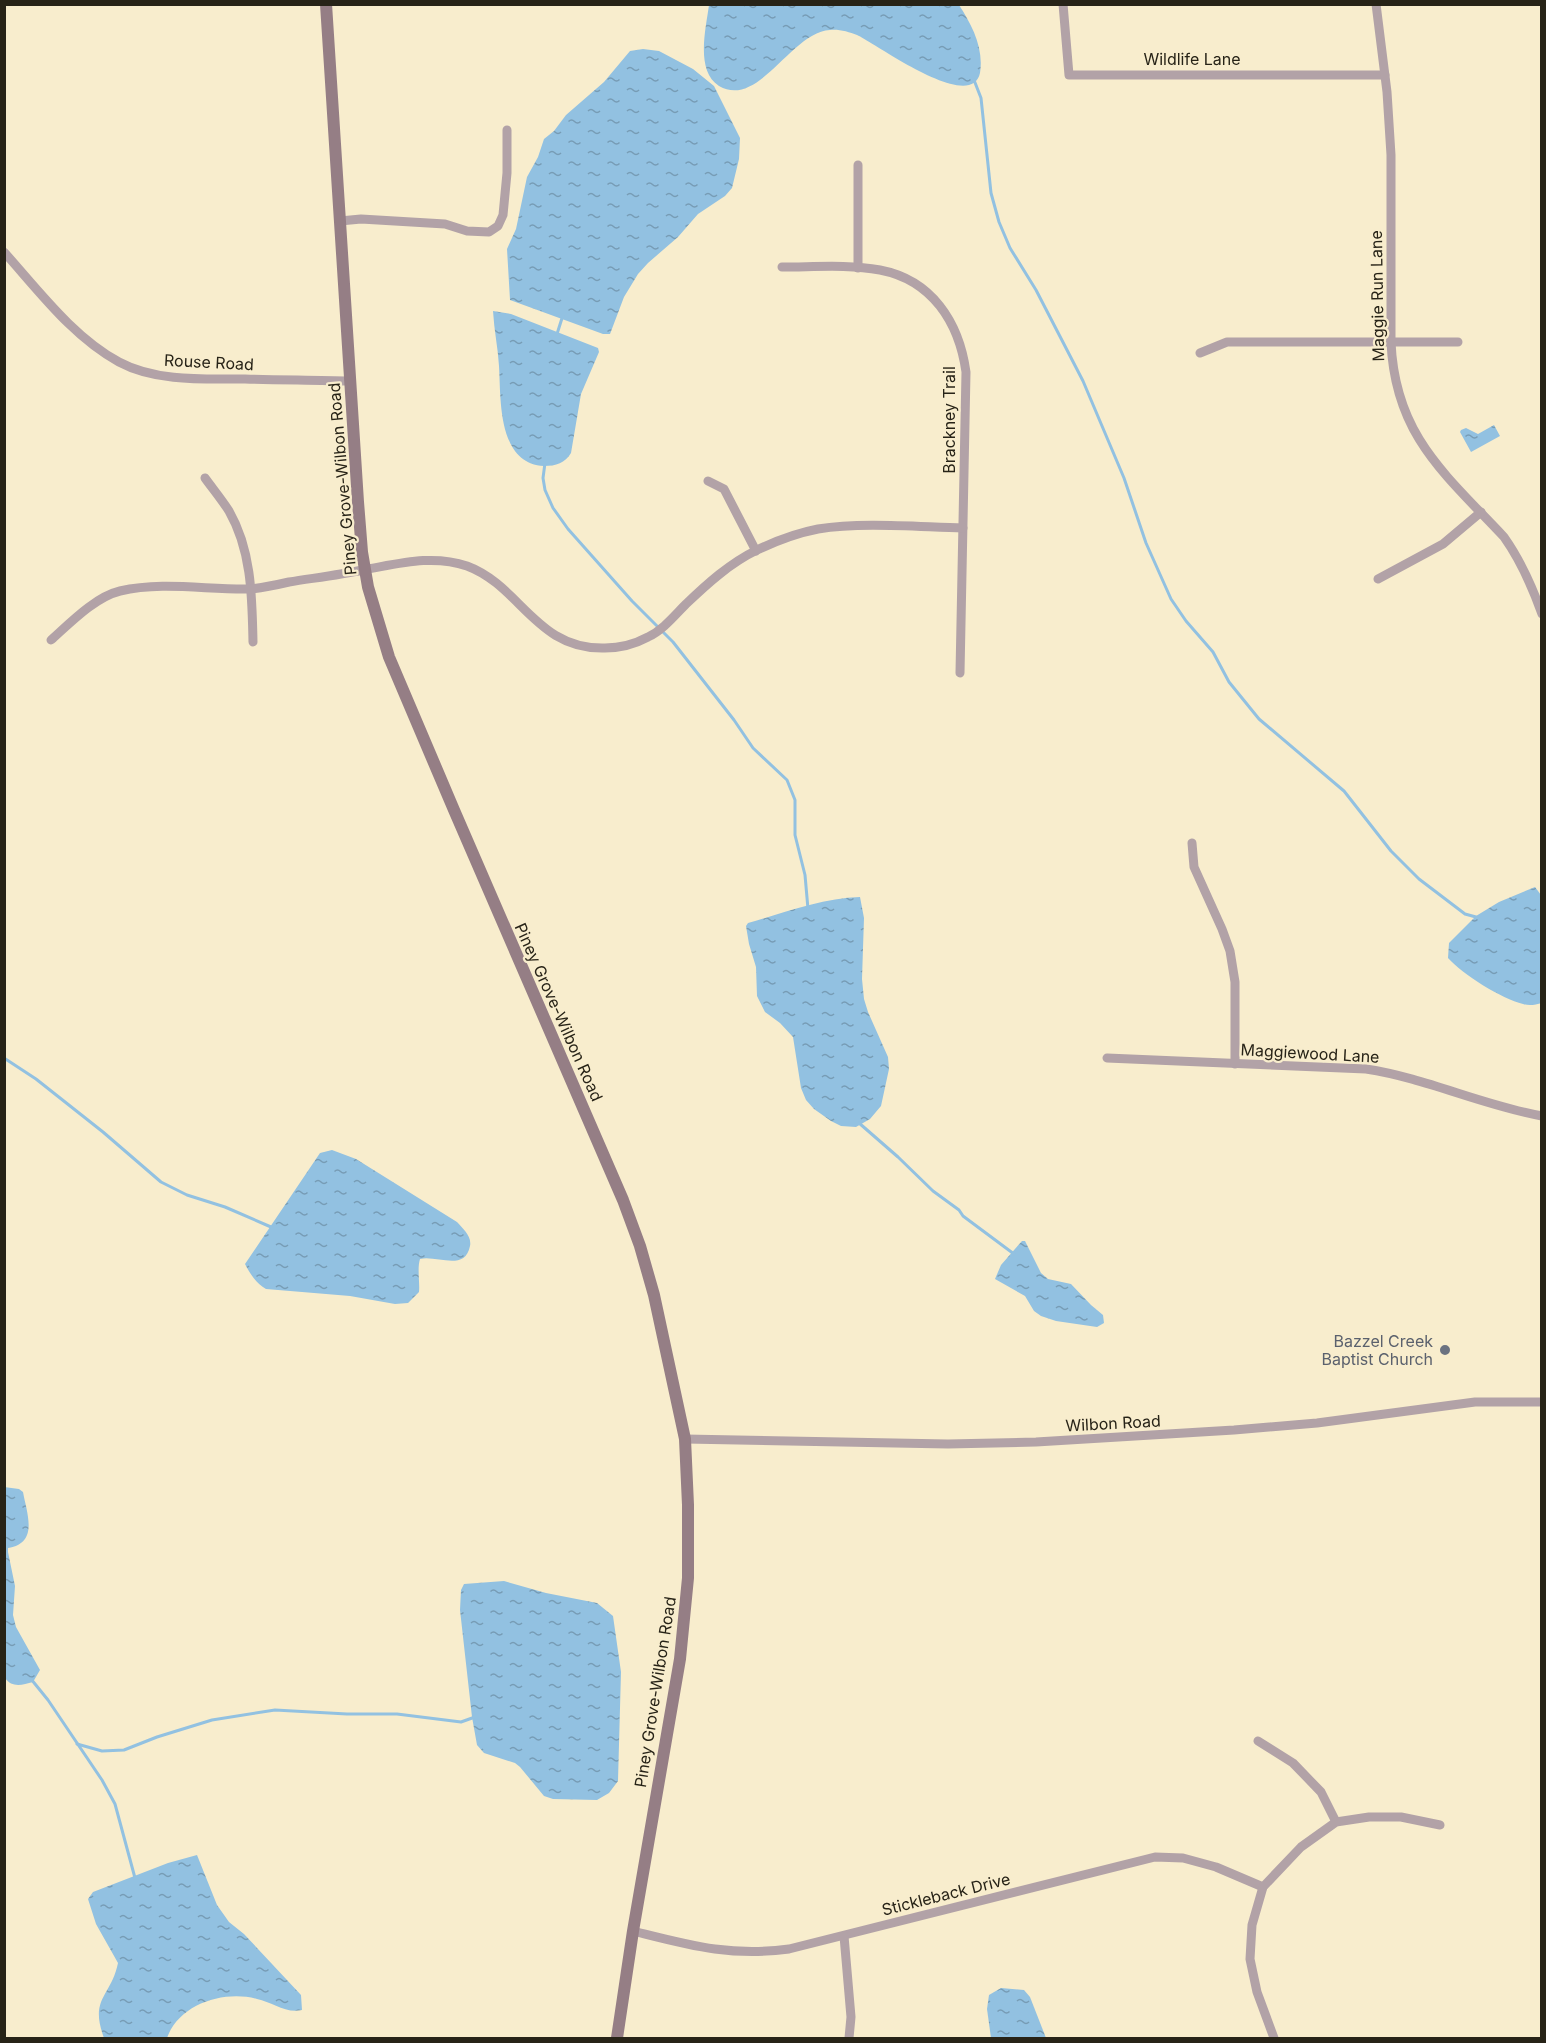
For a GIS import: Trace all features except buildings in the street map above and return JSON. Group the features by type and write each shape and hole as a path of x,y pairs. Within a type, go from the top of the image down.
{"street":[{"name":"Piney Grove-Wilbon Road","path":"326,4 358,502 365,570 380,632 454,810 623,1200 640,1246 654,1295 685,1439 688,1567 680,1659 617,2038"},
{"name":"Wildlife Lane","path":"1063,4 1069,75 1385,75"},
{"name":"Maggie Run Lane","path":"1376,4 1385,75 1391,155 1391,342 1392,365 1397,389 1411,428 1432,459 1514,550 1529,579 1542,614"},
{"path":"340,221 361,219 445,224 467,231 489,232 498,226 503,215 507,173 507,130"},
{"path":"858,165 858,268"},
{"name":"Rouse Road","path":"4,252 78,332 97,348 126,365 142,371 194,378 350,381"},
{"name":"Brackney Trail","path":"782,267 858,268 896,274 918,286 931,297 947,315 960,340 966,372 960,673"},
{"path":"1200,353 1227,342 1458,342"},
{"path":"205,478 230,512 244,546 252,589 254,642"},
{"path":"708,481 724,489 756,551"},
{"path":"1378,579 1443,544 1481,512"},
{"path":"51,640 90,607 118,591 156,586 252,589 421,560 468,567 500,587 538,624 575,644 604,648 629,645 651,637 720,574 756,551 779,540 818,529 856,526 963,528"},
{"path":"1192,843 1194,867 1222,929 1234,970 1235,1064"},
{"name":"Maggiewood Lane","path":"1107,1058 1366,1069 1431,1083 1508,1109 1542,1116"},
{"name":"Wilbon Road","path":"685,1439 948,1444 1036,1442 1317,1423 1475,1402 1542,1402"},
{"path":"1258,1741 1293,1763 1321,1792 1336,1822"},
{"path":"1274,2038 1257,1992 1250,1959 1252,1925 1263,1887 1301,1847 1336,1822 1369,1817 1401,1817 1440,1825"},
{"name":"Stickleback Drive","path":"633,1931 705,1949 753,1952 789,1949 1155,1857 1183,1858 1216,1867 1263,1887"},
{"path":"844,1936 851,2017 849,2038"}],"water":[{"path":"709,5 959,5 979,46 980,73 973,83 960,85 942,81 901,61 857,35 840,30 830,30 816,34 802,43 761,79 748,87 734,90 719,86 712,79 704,60"},
{"path":"643,49 659,51 693,69 714,86 740,138 739,159 732,188 725,196 698,214 678,237 638,274 624,297 610,334 603,334 510,300 507,249 516,229 527,177 538,157 544,139 554,131 566,115 604,82 630,51"},
{"path":"493,311 511,314 598,348 599,352 581,394 571,453 560,463 544,466 529,462 517,454 510,442 502,411"},
{"path":"1494,425 1500,436 1471,452 1461,430 1466,428 1478,434"},
{"path":"1535,887 1541,895 1542,1003 1528,1005 1504,997 1483,985 1448,958 1449,943 1476,916 1499,902"},
{"path":"860,897 864,918 862,979 864,999 888,1057 889,1069 881,1106 870,1119 856,1127 841,1126 831,1121 806,1100 801,1088 793,1037 765,1012 757,996 756,967 746,926 748,923 817,903"},
{"path":"332,1150 356,1159 457,1222 468,1236 470,1246 467,1254 462,1258 449,1261 420,1259 419,1292 408,1303 395,1304 350,1296 266,1289 259,1284 245,1264 320,1153"},
{"path":"1022,1241 1025,1241 1041,1273 1048,1279 1071,1284 1103,1315 1104,1323 1097,1327 1056,1321 1041,1316 1034,1311 1025,1296 995,1279 1001,1265"},
{"path":"4,1487 19,1489 23,1492 29,1526 24,1540 8,1548 15,1586 13,1615 16,1627 40,1670 33,1682 21,1685 11,1683 5,1678"},
{"path":"504,1581 546,1593 597,1603 613,1616 621,1672 618,1781 609,1793 597,1800 553,1799 544,1796 515,1763 484,1753 477,1745 460,1610 461,1590 464,1584"},
{"path":"197,1855 217,1905 229,1922 244,1934 301,1995 302,2010 290,2010 263,2000 244,1997 217,1998 192,2008 181,2016 167,2038 104,2038 100,2025 100,2006 118,1963 96,1924 88,1899 93,1892 168,1863"},
{"path":"1001,1988 1024,1990 1030,1997 1046,2038 991,2038 987,2009 989,1995"}],"waterway":[{"path":"974,80 981,98 991,193 999,222 1010,248 1036,290 1083,381 1124,478 1146,543 1171,599 1186,621 1213,652 1229,682 1259,719 1344,791 1391,851 1419,879 1465,914 1476,917"},
{"path":"557,334 563,315"},
{"path":"545,463 543,478 545,490 553,508 568,529 632,601 673,642 753,748 787,780 795,800 795,835 805,875 808,909"},
{"path":"4,1058 36,1079 161,1182 187,1195 225,1207 271,1227"},
{"path":"859,1123 933,1191 1014,1254"},
{"path":"31,1679 48,1700 102,1780 115,1804 135,1878"},
{"path":"77,1744 102,1751 124,1750 212,1720 275,1710 397,1714 461,1722 475,1717"}],"place":[{"name":"Bazzel Creek Baptist Church","path":"1445,1350"}]}
